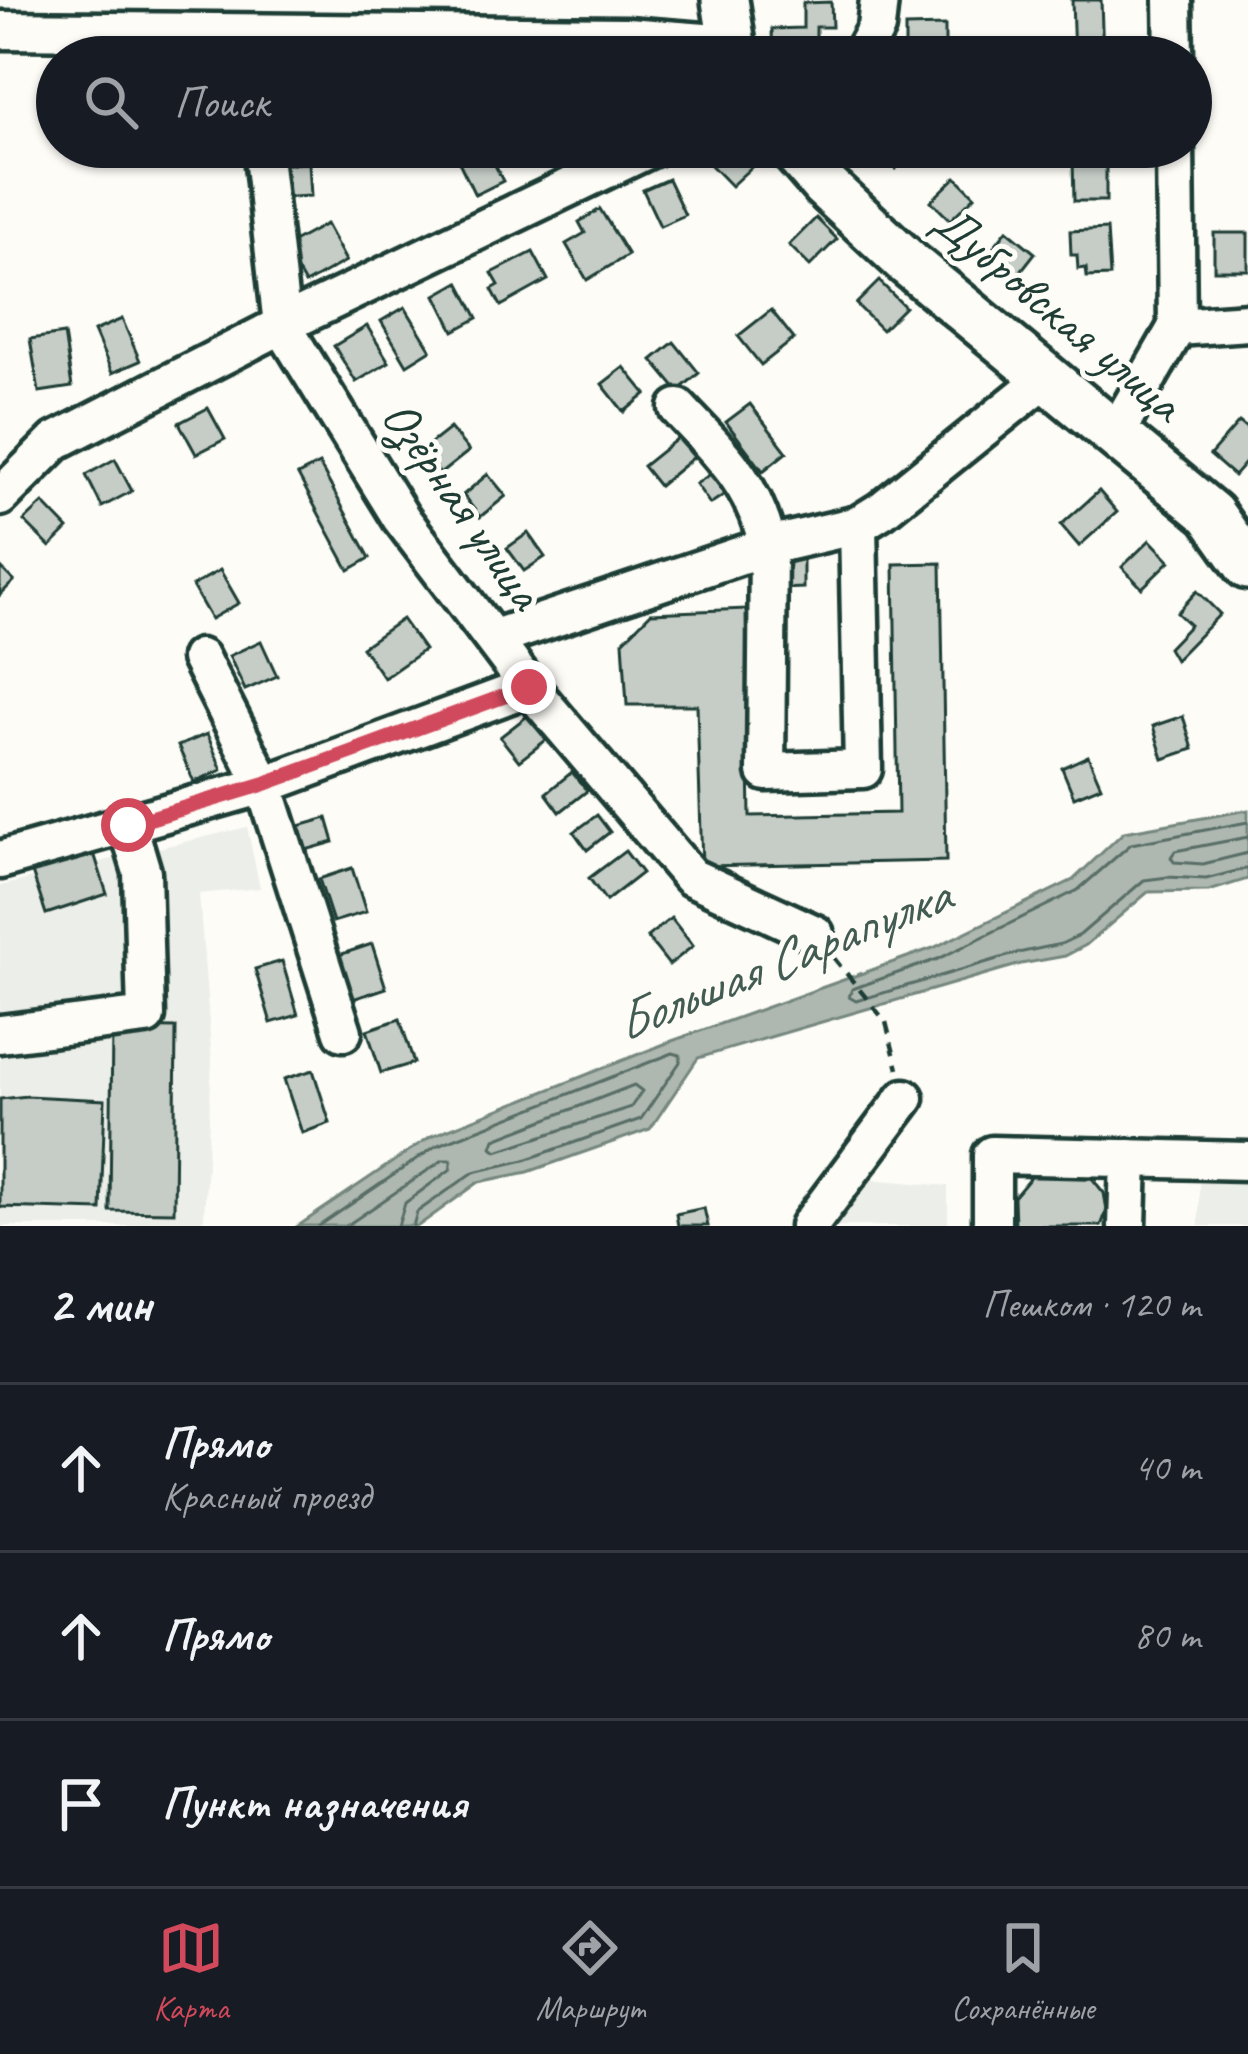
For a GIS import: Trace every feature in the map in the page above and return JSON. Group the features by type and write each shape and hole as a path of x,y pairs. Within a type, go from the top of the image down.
{"main road":[{"name":"Дубровская улица","path":"809,168 909,264 1210,514 1248,566"}],"street":[{"path":"872,36 879,0"},
{"path":"1173,0 1174,36"},
{"path":"0,29 109,36"},
{"path":"627,36 730,34"},
{"name":"Озёрная улица","path":"264,168 282,325 401,518 529,687 691,877 814,934"},
{"path":"0,497 56,441 282,325 608,168"},
{"path":"1116,433 1177,327 1175,168"},
{"path":"1177,327 1248,322"},
{"path":"495,638 768,546 858,525 883,510 1047,377"},
{"path":"678,408 742,476 761,516 768,546 766,772 863,769 858,525"},
{"path":"200,658 264,784 343,1032"},
{"path":"0,860 264,784 529,687"},
{"path":"0,1034 146,1016 142,872 128,825"},
{"path":"809,1226 905,1098"},
{"path":"992,1226 992,1155 1248,1161"},
{"path":"1127,1226 1129,1158"}],"path":[{"path":"839,964 886,1022 905,1098"}],"shaded area":[{"path":"247,827 260,888 199,894 212,1062 204,1218 194,1226 0,1226 0,886"},
{"path":"869,1179 948,1186 948,1226 831,1226"},
{"path":"1199,1183 1248,1183 1248,1226 1199,1226"}],"water":[{"path":"1248,810 1248,879 1209,891 1148,892 1086,945 1065,956 1021,964 698,1058 650,1129 528,1172 479,1182 418,1226 298,1226 431,1136 672,1041 933,948 1073,880 1124,832"}],"building":[{"path":"1072,0 1101,0 1102,36 1073,36"},
{"path":"831,2 832,27 816,27 816,36 772,36 772,29 803,28 803,3"},
{"path":"945,26 945,36 905,36 905,27"},
{"path":"271,168 309,168 311,196 273,198"},
{"path":"462,168 496,168 503,181 475,195"},
{"path":"714,168 750,168 731,186"},
{"path":"1073,168 1106,168 1106,201 1074,201"},
{"path":"956,177 975,196 950,220 931,201"},
{"path":"668,179 685,215 660,226 643,190"},
{"path":"600,209 628,255 587,280 566,244 585,233 579,222"},
{"path":"816,218 837,239 810,266 789,245"},
{"path":"326,224 346,261 305,284 284,247"},
{"path":"1107,229 1110,276 1087,277 1086,268 1078,269 1077,255 1071,255 1070,231"},
{"path":"1007,230 1035,253 1013,281 985,258"},
{"path":"1214,233 1248,233 1248,270 1214,270"},
{"path":"533,252 548,280 501,306 492,289 499,285 492,273"},
{"path":"879,281 905,307 882,330 856,304"},
{"path":"459,282 478,318 454,331 436,295"},
{"path":"405,307 431,350 407,365 381,321"},
{"path":"771,310 794,339 761,365 738,336"},
{"path":"122,319 140,361 112,373 94,331"},
{"path":"367,326 389,362 356,382 334,346"},
{"path":"64,334 72,387 39,392 30,339"},
{"path":"674,342 699,373 678,391 652,360"},
{"path":"624,367 646,394 624,412 602,384"},
{"path":"750,404 787,452 763,471 726,422"},
{"path":"208,408 225,439 196,454 179,423"},
{"path":"1239,422 1248,429 1248,460 1234,476 1210,455"},
{"path":"450,428 469,451 440,474 422,450"},
{"path":"678,438 694,457 659,486 643,466"},
{"path":"115,459 132,491 102,507 86,475"},
{"path":"319,464 370,558 349,570 298,475"},
{"path":"715,471 728,492 710,504 696,484"},
{"path":"488,474 506,496 480,517 463,495"},
{"path":"1099,491 1117,512 1079,546 1061,525"},
{"path":"43,503 68,529 50,547 24,521"},
{"path":"528,533 545,557 524,571 507,548"},
{"path":"1150,540 1170,561 1142,588 1122,567"},
{"path":"779,552 803,552 803,588 779,589"},
{"path":"941,563 946,861 702,866 697,705 627,705 623,641 651,613 746,609 750,816 898,813 894,564"},
{"path":"0,567 14,581 0,595"},
{"path":"220,570 239,603 211,619 192,586"},
{"path":"1197,591 1220,614 1175,660 1168,648 1190,625 1177,613"},
{"path":"402,619 424,650 384,678 362,647"},
{"path":"261,641 277,676 245,690 229,656"},
{"path":"531,713 550,737 519,761 500,737"},
{"path":"1183,716 1193,749 1163,759 1153,726"},
{"path":"207,734 222,770 194,782 178,746"},
{"path":"1088,756 1101,786 1074,797 1062,768"},
{"path":"572,772 587,791 560,812 546,793"},
{"path":"597,815 610,832 587,850 574,832"},
{"path":"327,818 334,842 306,850 299,826"},
{"path":"93,850 107,894 46,914 31,869"},
{"path":"625,851 642,873 606,901 589,878"},
{"path":"352,868 366,912 333,922 319,879"},
{"path":"671,918 693,946 669,965 647,937"},
{"path":"372,944 386,988 353,999 339,955"},
{"path":"282,961 298,1015 271,1023 255,969"},
{"path":"400,1019 414,1063 381,1073 367,1030"},
{"path":"112,1027 176,1028 174,1212 110,1211"},
{"path":"313,1070 330,1123 302,1133 284,1079"},
{"path":"0,1099 105,1100 101,1210 0,1207"},
{"path":"1069,1169 1091,1177 1104,1193 1107,1210 1101,1226 1015,1226 1014,1197 1030,1178"},
{"path":"704,1208 708,1226 678,1226 676,1214"}],"route":[{"path":"128,825 264,784 529,687"}],"water label":[{"name":"Большая Сарапулка","path":"782,959"}]}
